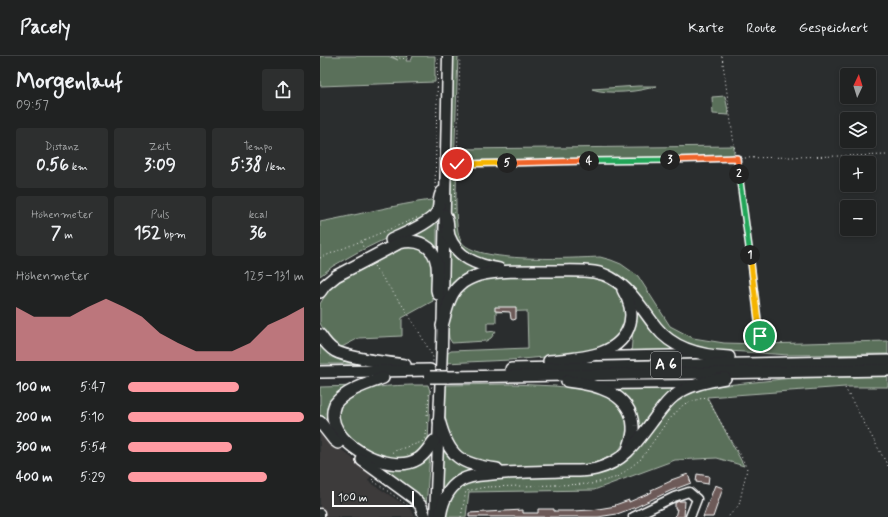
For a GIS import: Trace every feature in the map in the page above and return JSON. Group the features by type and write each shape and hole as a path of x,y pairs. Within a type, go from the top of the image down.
{"highway":[{"path":"320,281 335,269 428,221 438,210 440,196 438,192"},
{"path":"449,216 449,234 452,243 465,258 483,266 511,271"},
{"path":"320,292 325,285 336,276 399,243 414,241 423,244 430,249 436,257 438,294"},
{"path":"442,326 452,296 460,284 478,275 511,271 595,272 605,275 620,284 634,297 657,328 668,339 681,347 699,354 717,356 792,358 809,363"},
{"path":"522,368 536,363 591,356 607,350 617,344 624,337 631,319 631,309 628,298 620,284"},
{"path":"320,335 328,346 345,355 412,366 418,370"},
{"name":"A 6","path":"447,373 522,368 888,361"},
{"name":"A 6","path":"320,372 418,370 430,373"},
{"name":"A 6","path":"320,379 384,378 430,373 531,376 888,370"},
{"path":"440,517 441,508 446,496 455,484 468,477 514,472 593,470 606,466 615,462 638,441 663,406 674,396 686,389 700,384 761,372"},
{"path":"531,376 540,380 577,382 592,385 611,392 624,402 630,412 633,425 632,437 628,450"},
{"path":"384,378 351,391 336,404 332,414 333,426 337,435 365,456 376,461 398,464 409,463 417,460 425,454 434,441"},
{"path":"439,420 444,440 453,453 460,459 478,466 514,472"},
{"path":"320,422 334,440 414,498 421,506 425,517"}],"main road":[{"path":"435,517 442,326 449,216 446,146 448,56"},
{"path":"431,517 438,294 440,290 438,192 446,146"}],"street":[{"path":"591,356 699,354"},
{"path":"592,385 700,384"},
{"path":"633,517 679,495 689,492 697,499 690,517"}],"path":[{"path":"396,56 401,59 406,58 407,56"},
{"path":"438,56 438,192"},
{"path":"449,216 455,168 457,164 460,56"},
{"path":"722,56 760,336"},
{"path":"457,164 888,156"},
{"path":"320,258 425,214"},
{"path":"360,241 363,247"},
{"path":"845,388 888,466"},
{"path":"462,517 466,491 486,487 592,484 618,477 641,459 666,423 684,404 706,397 747,469 739,505 728,517"},
{"path":"376,475 372,480 412,508"}],"shaded area":[{"path":"320,428 327,438 372,474 368,481 409,508 416,517 320,517"}],"green space":[{"path":"320,56 388,56 398,60 391,56 408,56 406,61 411,61 413,56 435,56 435,82 320,86"},
{"path":"453,56 458,56 454,167 457,169 456,217 461,241 470,248 485,253 526,258 600,257 621,264 638,276 670,326 693,338 724,343 761,344 888,341 888,354 789,355 699,349 670,337 617,276 487,265 456,245 449,214"},
{"path":"657,86 642,90 624,92 607,92 592,89"},
{"path":"725,96 729,115 713,114 712,97"},
{"path":"734,146 734,154 730,157 465,163 458,156 458,149"},
{"path":"431,200 437,205 431,215 412,226 356,253 333,266 320,276 320,222"},
{"path":"437,218 437,255 404,238"},
{"path":"403,245 416,245 431,256 434,282 433,301 402,318 402,336 359,338 340,348 327,336 320,323 320,304 330,287 346,276"},
{"path":"449,246 486,270 448,293"},
{"path":"580,276 604,280 620,292 625,303 626,323 616,341 605,348 579,354 510,360 445,363 445,355 451,351 528,348 527,311 496,312 496,323 487,323 487,332 496,331 491,338 486,341 452,343 449,338 449,319 456,296 468,283 500,277"},
{"path":"632,302 682,351 631,353 634,318"},
{"path":"320,343 367,364 320,364"},
{"path":"888,376 888,387 845,387 707,397 744,466 717,458 675,460 594,490 469,492 466,517 442,517 454,490 472,480 610,469 678,398 698,388 792,378"},
{"path":"513,384 555,386 596,391 611,396 621,405 627,418 628,435 618,452 602,460 586,465 511,467 487,465 463,456 450,443 445,420 446,385"},
{"path":"428,385 430,391 428,443 417,456 397,460 382,459 361,448 342,434 337,411 343,402 351,396 370,389 381,387"},
{"path":"359,386 344,394 331,429 320,417 320,387"},
{"path":"680,388 637,437 635,415 631,404 614,389"},
{"path":"443,444 482,472 441,498"},
{"path":"430,454 426,507 382,471 385,466"}],"building":[{"path":"495,307 516,307 516,319 511,319 510,312 495,311"},
{"path":"688,474 691,483 617,514 598,517 469,517 469,513 523,510 523,513 538,513 538,509 572,511 592,510 616,506 615,505 629,500 629,502 652,492 651,490 671,480"},
{"path":"697,474 709,476 708,484 696,482"},
{"path":"715,485 723,488 713,517 703,517"},
{"path":"685,501 684,517 675,517 677,509 675,509 675,503"}],"route":[{"path":"457,164 737,158 760,336"}]}
